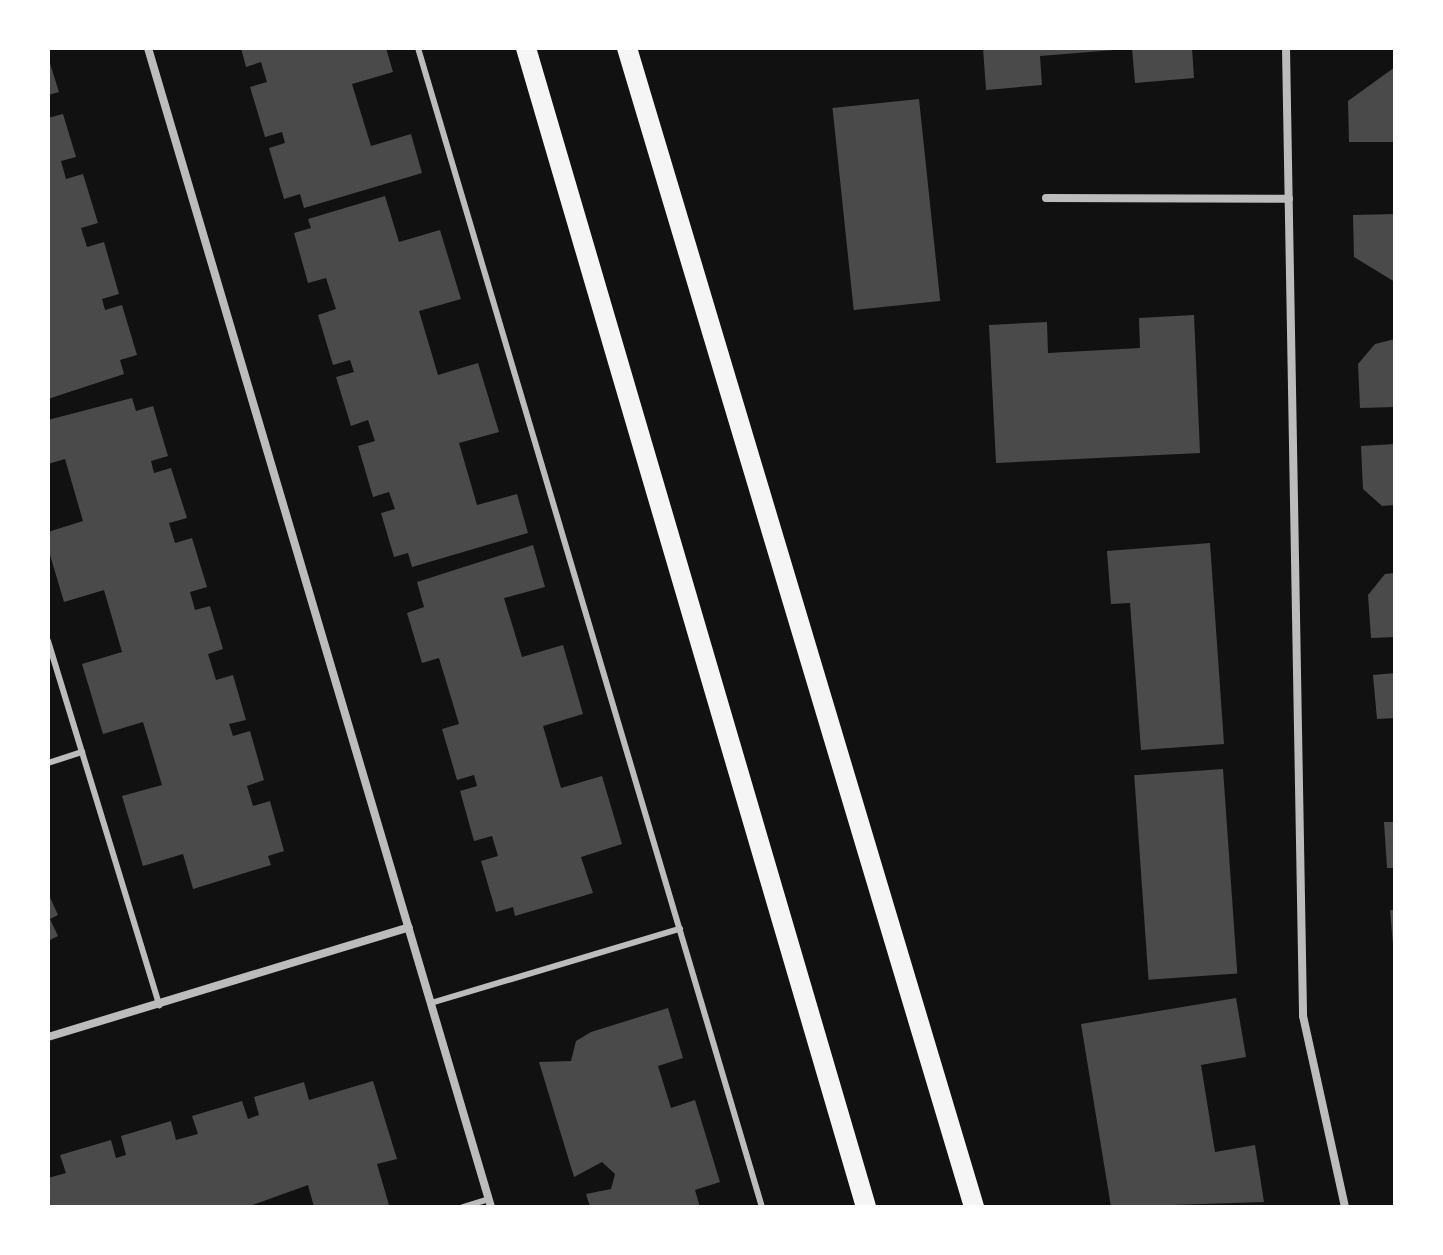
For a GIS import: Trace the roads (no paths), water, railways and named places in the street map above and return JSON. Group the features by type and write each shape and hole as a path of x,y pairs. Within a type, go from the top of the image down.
{"main road":[{"path":"526,48 866,1207"},
{"path":"627,48 974,1207"}],"street":[{"path":"148,48 490,1203"},
{"path":"1286,48 1303,1016 1345,1207"},
{"path":"1046,198 1289,199"},
{"path":"48,1037 160,1007 409,927"}],"lane":[{"path":"418,48 762,1207"},
{"path":"48,641 160,1007"},
{"path":"48,763 82,752"},
{"path":"431,1003 680,929"},
{"path":"463,1207 490,1203"}]}
